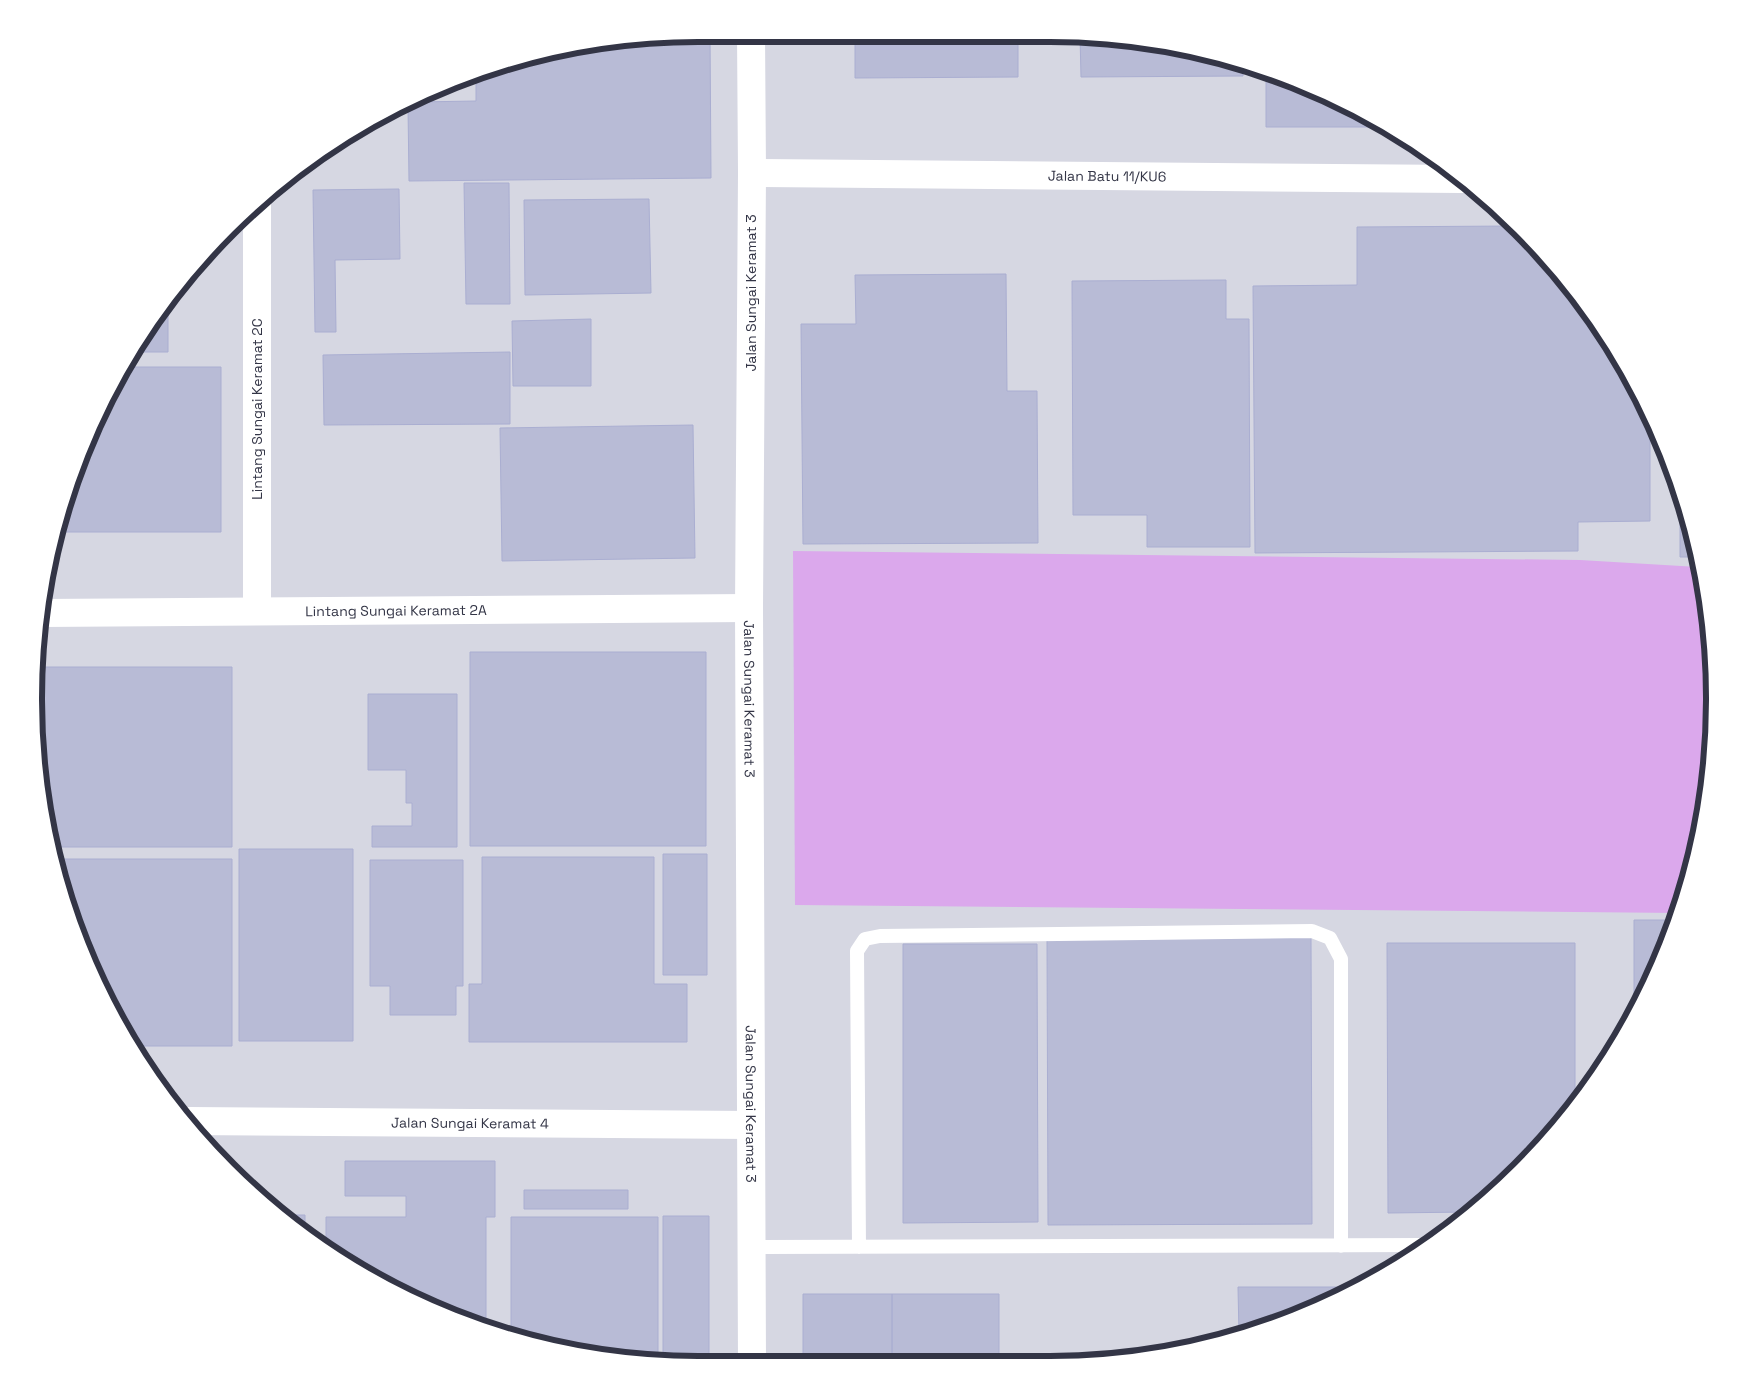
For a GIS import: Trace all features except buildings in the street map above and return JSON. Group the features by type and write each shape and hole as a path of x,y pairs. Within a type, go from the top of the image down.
{"street":[{"name":"Jalan Sungai Keramat 3","path":"751,42 749,608 752,1356"},
{"name":"Jalan Batu 11/KU6","path":"752,174 1450,179"},
{"name":"Lintang Sungai Keramat 2C","path":"257,214 257,611"},
{"name":"Lintang Sungai Keramat 2A","path":"48,613 749,608"},
{"name":"Jalan Sungai Keramat 4","path":"196,1121 751,1125"}],"lane":[{"path":"859,1247 856,952 865,938 880,936 1302,931 1312,931 1330,938 1341,959 1341,1246"},
{"path":"752,1247 1414,1245"}],"shaded area":[{"path":"699,42 1049,42 1092,44 1135,48 1177,55 1260,77 1300,92 1377,130 1449,178 1482,205 1543,266 1595,334 1618,371 1656,448 1671,488 1693,571 1700,613 1706,699 1704,742 1700,785 1683,869 1671,910 1656,950 1638,989 1618,1027 1570,1099 1543,1132 1482,1193 1414,1245 1377,1268 1300,1306 1260,1321 1177,1343 1135,1350 1049,1356 699,1356 613,1350 571,1343 488,1321 448,1306 371,1268 299,1220 266,1193 205,1132 153,1064 130,1027 92,950 77,910 65,869 48,785 42,699 48,613 65,529 77,488 92,448 130,371 178,299 205,266 266,205 334,153 371,130 409,110 448,92 488,77 571,55 613,48"},
{"path":"793,551 1580,560 1692,567 1700,613 1704,656 1706,699 1704,742 1700,785 1693,827 1670,913 795,905"}]}
